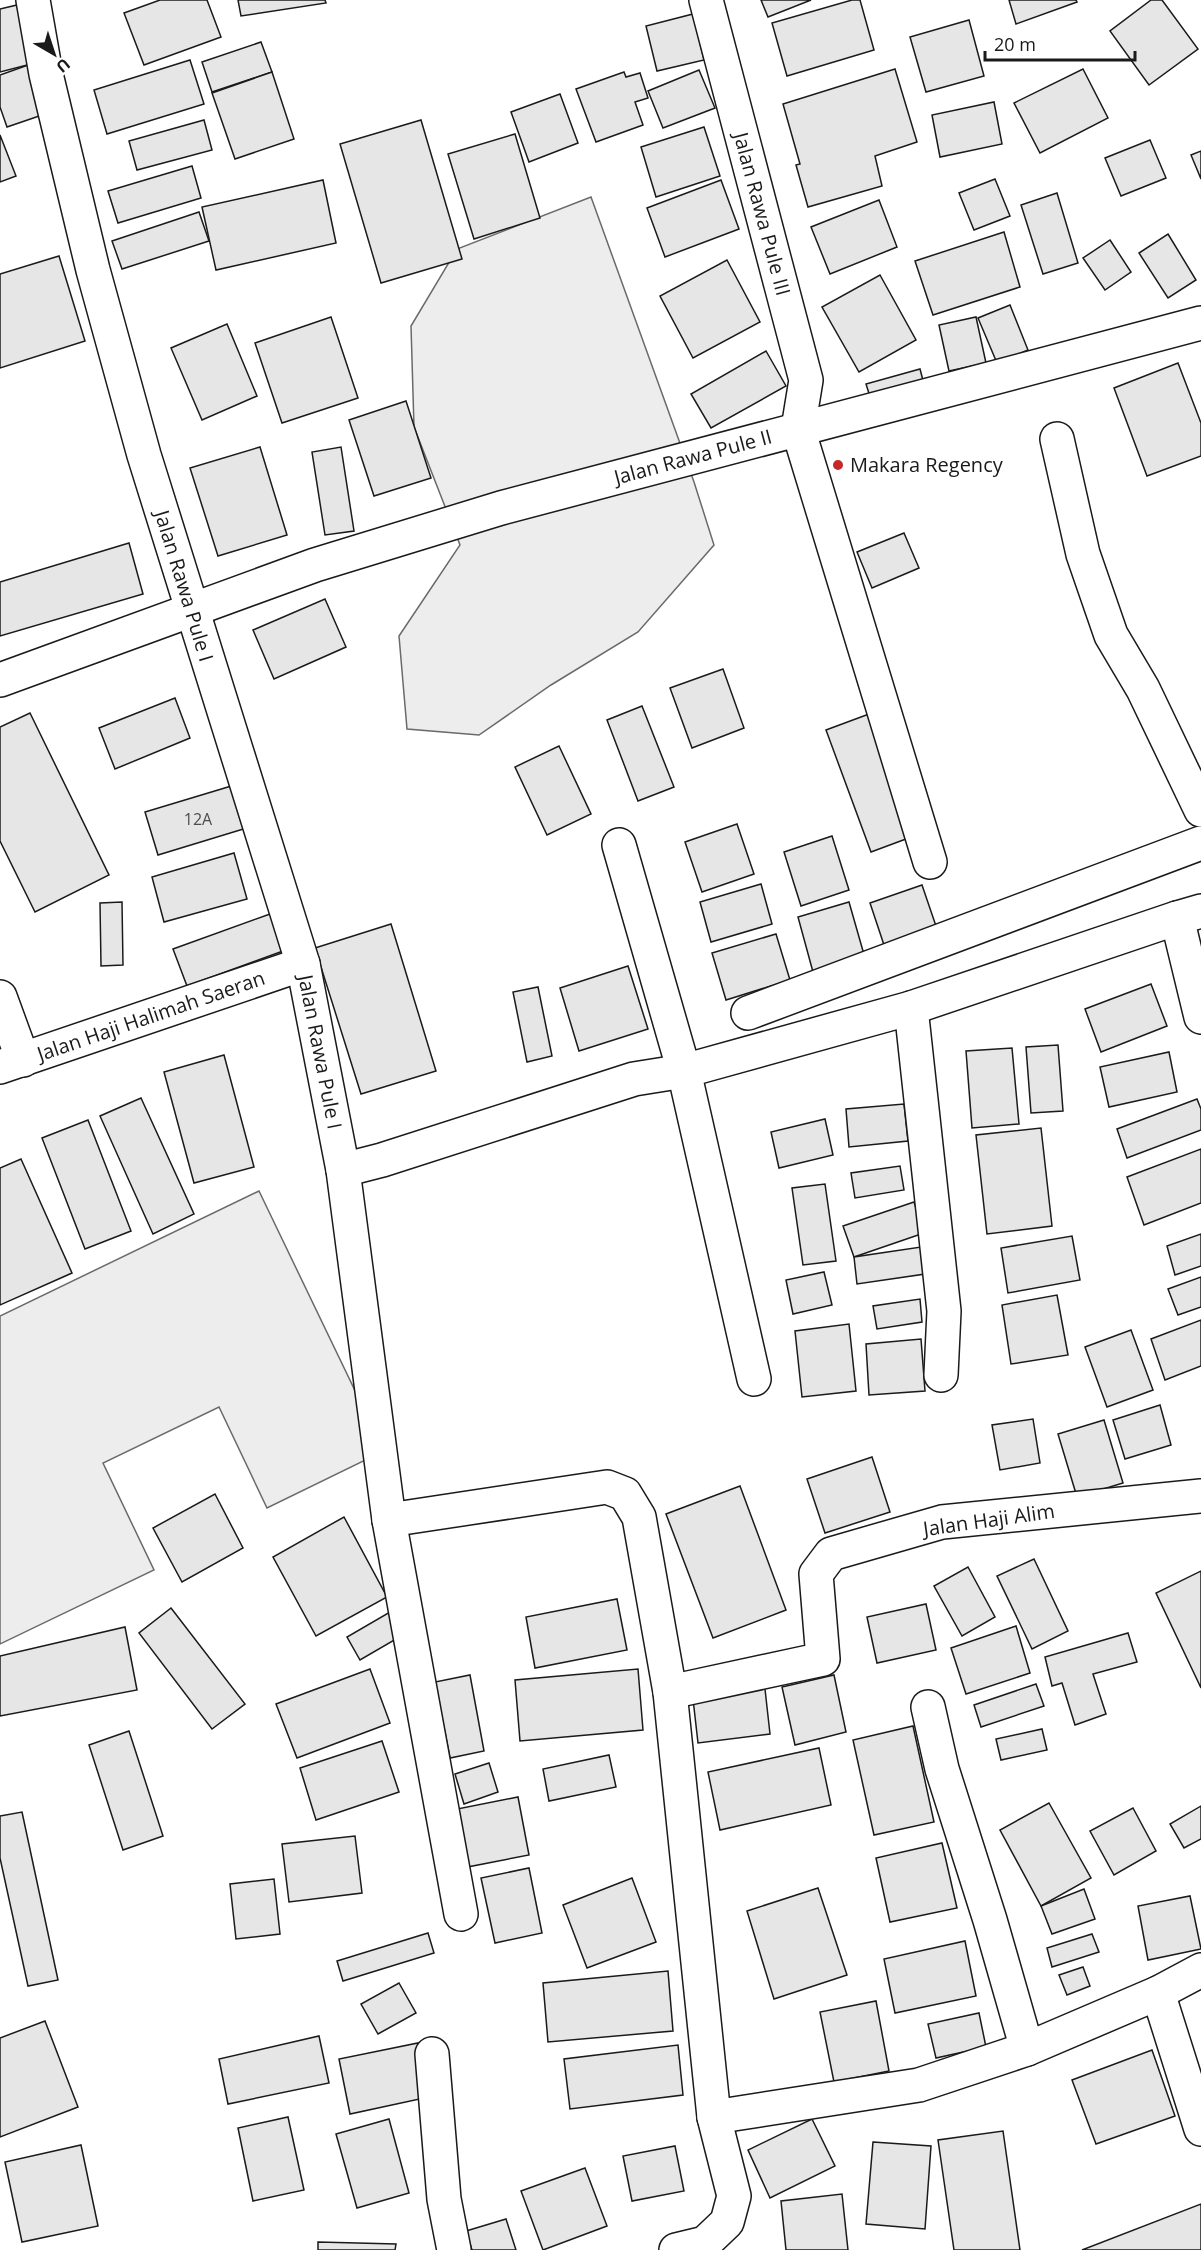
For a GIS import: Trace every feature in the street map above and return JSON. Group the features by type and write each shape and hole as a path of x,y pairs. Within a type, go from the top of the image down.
{"street":[{"name":"Jalan Rawa Pule I","path":"33,0 46,74 93,270 144,455 303,964 343,1170 388,1520 461,1914"},
{"name":"Jalan Rawa Pule III","path":"706,0 806,380 798,429"},
{"name":"Jalan Rawa Pule II","path":"0,680 315,565 501,508 1201,323"},
{"path":"798,429 930,862"},
{"path":"1057,439 1083,554 1111,635 1143,689 1201,810"},
{"path":"748,1013 1201,843"},
{"path":"619,845 684,1071 754,1379"},
{"path":"343,1170 634,1079 684,1071 911,1008 1189,914 1201,1017"},
{"name":"Jalan Haji Halimah Saeran","path":"12,1063 303,964"},
{"path":"0,997 12,1063"},
{"path":"911,1008 944,1311 941,1375"},
{"path":"388,1520 608,1487 625,1494 639,1517 670,1692 714,2117 734,2196 727,2222 705,2243 676,2250"},
{"name":"Jalan Haji Alim","path":"670,1692 823,1659 816,1574 831,1554 942,1522 1201,1496"},
{"path":"928,1707 942,1770 990,1920 1027,2049"},
{"path":"714,2117 919,2085 1027,2049 1158,1994 1201,1970"},
{"path":"1158,1994 1201,2129"},
{"path":"432,2054 444,2199 454,2250"}],"shaded area":[{"path":"591,197 694,482 714,545 638,632 551,685 479,735 407,729 399,636 460,545 414,427 411,326 457,249"},
{"path":"259,1191 384,1451 267,1508 219,1407 103,1463 154,1570 0,1644 0,1316"}],"building":[{"path":"160,0 207,0 221,37 144,65 124,13"},
{"path":"238,0 325,0 326,3 241,16"},
{"path":"761,0 811,0 768,17"},
{"path":"852,0 860,0 874,50 787,76 772,23"},
{"path":"1009,0 1076,0 1077,2 1016,24"},
{"path":"1151,0 1162,0 1198,49 1149,85 1110,31"},
{"path":"17,5 31,64 0,72 0,9"},
{"path":"693,14 704,60 657,71 646,26"},
{"path":"969,20 984,76 926,92 910,37"},
{"path":"261,42 272,72 212,92 202,62"},
{"path":"190,60 204,104 107,134 94,90"},
{"path":"31,64 48,113 7,127 0,107 0,75"},
{"path":"895,69 917,142 875,156 882,186 808,207 796,165 800,164 783,104"},
{"path":"1083,69 1108,118 1040,153 1014,103"},
{"path":"699,70 715,108 663,128 648,91"},
{"path":"272,72 294,139 235,159 212,93"},
{"path":"624,72 626,77 640,73 648,98 635,102 643,125 596,142 576,89"},
{"path":"560,94 578,143 529,162 511,112"},
{"path":"994,102 1002,144 940,157 932,115"},
{"path":"204,120 212,150 137,170 129,141"},
{"path":"421,120 462,259 381,283 340,144"},
{"path":"704,127 720,176 656,197 641,147"},
{"path":"515,134 540,218 474,239 448,154"},
{"path":"0,135 16,176 0,182"},
{"path":"1150,140 1166,178 1121,196 1105,158"},
{"path":"1201,151 1201,179 1191,155"},
{"path":"192,166 201,198 118,223 108,191"},
{"path":"995,179 1010,216 974,230 959,193"},
{"path":"323,180 336,243 216,270 202,207"},
{"path":"721,180 739,229 665,257 647,208"},
{"path":"1057,193 1078,263 1043,274 1021,205"},
{"path":"879,200 897,247 830,274 811,227"},
{"path":"199,212 209,241 122,269 112,241"},
{"path":"1004,232 1020,287 933,315 915,261"},
{"path":"1168,234 1196,280 1168,298 1139,253"},
{"path":"1110,240 1131,272 1105,290 1083,258"},
{"path":"59,256 85,341 0,368 0,274"},
{"path":"727,260 760,322 693,358 660,296"},
{"path":"880,275 916,340 859,372 822,307"},
{"path":"1010,305 1028,350 997,363 978,318"},
{"path":"331,317 358,398 282,423 255,343"},
{"path":"976,317 986,363 949,371 939,325"},
{"path":"227,324 257,396 202,420 171,348"},
{"path":"766,351 786,386 711,428 691,394"},
{"path":"1178,363 1201,423 1201,456 1147,476 1114,388"},
{"path":"920,369 925,388 872,403 866,384"},
{"path":"406,401 431,478 374,496 349,420"},
{"path":"260,447 287,535 218,556 190,468"},
{"path":"341,447 354,531 325,535 312,452"},
{"path":"904,533 919,568 872,588 857,552"},
{"path":"129,543 143,594 0,636 0,582"},
{"path":"325,599 346,647 274,679 253,630"},
{"path":"723,669 744,728 692,748 670,688"},
{"path":"175,698 190,738 115,769 99,728"},
{"path":"642,706 674,787 638,801 607,720"},
{"path":"30,713 109,875 35,912 0,841 0,727"},
{"path":"869,714 914,836 871,852 826,730"},
{"path":"559,746 591,814 547,835 515,767"},
{"path":"238,784 250,827 158,855 145,812"},
{"path":"737,824 754,874 702,892 685,842"},
{"path":"832,836 849,890 801,906 784,852"},
{"path":"234,853 247,899 164,922 152,877"},
{"path":"761,884 772,924 711,942 700,902"},
{"path":"922,885 937,929 885,948 870,903"},
{"path":"122,902 123,965 101,966 100,903"},
{"path":"849,902 865,958 813,972 798,917"},
{"path":"270,914 283,951 187,986 173,949"},
{"path":"391,924 436,1071 361,1094 315,948"},
{"path":"776,934 790,980 726,1000 712,953"},
{"path":"628,966 648,1029 579,1051 560,988"},
{"path":"1151,984 1167,1026 1101,1052 1085,1009"},
{"path":"538,987 552,1056 527,1062 513,992"},
{"path":"1058,1045 1063,1111 1031,1113 1026,1047"},
{"path":"1012,1048 1019,1124 972,1128 966,1051"},
{"path":"1169,1052 1177,1092 1109,1107 1100,1067"},
{"path":"224,1055 254,1167 194,1183 164,1072"},
{"path":"141,1098 194,1214 153,1234 100,1116"},
{"path":"1197,1099 1201,1109 1201,1130 1127,1158 1117,1129"},
{"path":"904,1104 908,1141 849,1147 846,1109"},
{"path":"825,1119 833,1155 779,1168 771,1132"},
{"path":"88,1120 131,1231 85,1249 42,1138"},
{"path":"1041,1128 1052,1226 987,1234 976,1135"},
{"path":"1201,1149 1201,1203 1144,1225 1127,1177"},
{"path":"21,1159 72,1273 0,1305 0,1168"},
{"path":"900,1166 904,1190 855,1198 851,1173"},
{"path":"825,1184 836,1261 803,1265 792,1188"},
{"path":"914,1202 924,1233 854,1257 843,1226"},
{"path":"1201,1234 1201,1266 1175,1275 1167,1246"},
{"path":"1072,1236 1080,1280 1008,1293 1001,1248"},
{"path":"921,1247 925,1274 857,1284 854,1257"},
{"path":"824,1272 832,1305 793,1314 786,1280"},
{"path":"1201,1277 1201,1307 1178,1315 1168,1289"},
{"path":"1057,1295 1068,1355 1011,1364 1002,1305"},
{"path":"920,1299 922,1322 877,1329 873,1306"},
{"path":"1201,1320 1201,1366 1165,1380 1151,1339"},
{"path":"849,1324 856,1391 802,1397 795,1331"},
{"path":"1131,1330 1153,1390 1107,1407 1085,1347"},
{"path":"921,1339 925,1391 869,1395 866,1344"},
{"path":"1160,1405 1171,1445 1125,1459 1113,1420"},
{"path":"1033,1419 1040,1463 1000,1470 992,1425"},
{"path":"1104,1420 1123,1483 1077,1497 1058,1434"},
{"path":"872,1457 890,1512 825,1533 807,1479"},
{"path":"740,1486 786,1610 713,1638 666,1514"},
{"path":"215,1494 243,1548 182,1582 153,1528"},
{"path":"344,1517 387,1597 316,1636 273,1557"},
{"path":"1034,1559 1068,1631 1032,1649 997,1576"},
{"path":"968,1567 995,1617 962,1636 934,1586"},
{"path":"1201,1571 1201,1688 1156,1593"},
{"path":"617,1599 627,1650 535,1668 526,1617"},
{"path":"926,1604 936,1650 877,1663 867,1617"},
{"path":"171,1608 245,1704 212,1729 139,1633"},
{"path":"390,1612 403,1635 360,1660 347,1637"},
{"path":"1016,1626 1030,1673 966,1694 951,1648"},
{"path":"125,1627 137,1690 0,1716 0,1656"},
{"path":"1128,1633 1137,1662 1093,1674 1106,1714 1075,1725 1062,1683 1052,1686 1045,1657"},
{"path":"370,1669 390,1723 297,1758 276,1704"},
{"path":"638,1669 643,1730 520,1741 515,1680"},
{"path":"470,1675 484,1751 450,1758 435,1682"},
{"path":"834,1675 846,1732 795,1745 782,1687"},
{"path":"764,1680 770,1734 698,1743 692,1690"},
{"path":"1036,1684 1044,1706 981,1727 974,1705"},
{"path":"913,1726 934,1822 874,1835 853,1740"},
{"path":"1042,1729 1047,1750 1001,1760 996,1739"},
{"path":"129,1731 163,1836 123,1850 89,1745"},
{"path":"382,1741 399,1792 316,1820 300,1768"},
{"path":"819,1748 831,1805 720,1830 708,1772"},
{"path":"609,1755 616,1787 549,1801 543,1769"},
{"path":"489,1763 498,1792 464,1804 455,1774"},
{"path":"518,1797 529,1855 457,1869 447,1811"},
{"path":"1049,1803 1091,1878 1041,1906 1000,1830"},
{"path":"1201,1806 1201,1839 1184,1848 1170,1824"},
{"path":"1133,1808 1156,1851 1114,1875 1090,1831"},
{"path":"22,1812 58,1980 28,1986 0,1858 0,1816"},
{"path":"355,1836 362,1893 289,1902 282,1844"},
{"path":"942,1843 957,1908 890,1922 876,1858"},
{"path":"529,1868 542,1933 495,1943 481,1878"},
{"path":"632,1878 656,1942 587,1968 563,1905"},
{"path":"274,1879 280,1934 236,1939 230,1884"},
{"path":"818,1888 847,1975 774,1999 747,1911"},
{"path":"1084,1889 1095,1919 1052,1934 1041,1906"},
{"path":"1190,1896 1201,1949 1148,1960 1138,1906"},
{"path":"428,1933 434,1953 343,1981 337,1961"},
{"path":"1092,1934 1099,1952 1052,1967 1047,1948"},
{"path":"965,1941 976,1996 895,2013 884,1959"},
{"path":"1083,1967 1090,1986 1067,1995 1059,1975"},
{"path":"668,1971 673,2031 548,2042 543,1983"},
{"path":"399,1983 416,2013 378,2034 361,2004"},
{"path":"876,2001 889,2071 834,2082 820,2012"},
{"path":"979,2013 986,2047 936,2058 928,2024"},
{"path":"45,2021 78,2107 0,2137 0,2038"},
{"path":"319,2036 329,2083 228,2104 219,2059"},
{"path":"418,2043 429,2097 350,2114 339,2059"},
{"path":"678,2045 683,2095 570,2109 564,2059"},
{"path":"1152,2050 1175,2116 1096,2144 1072,2080"},
{"path":"288,2117 304,2190 253,2201 238,2128"},
{"path":"389,2119 409,2193 357,2208 336,2134"},
{"path":"812,2119 835,2166 770,2198 748,2150"},
{"path":"1003,2131 1020,2250 954,2250 938,2140"},
{"path":"873,2142 931,2146 925,2229 866,2224"},
{"path":"81,2145 98,2226 22,2242 5,2162"},
{"path":"675,2146 684,2191 632,2201 623,2156"},
{"path":"585,2168 607,2226 543,2250 521,2191"},
{"path":"842,2194 848,2250 786,2250 781,2201"},
{"path":"1201,2204 1201,2250 1082,2250"},
{"path":"506,2219 516,2250 472,2250 466,2231"},
{"path":"318,2242 396,2244 395,2250 318,2250"}],"place":[{"name":"Makara Regency","path":"838,465"}]}
